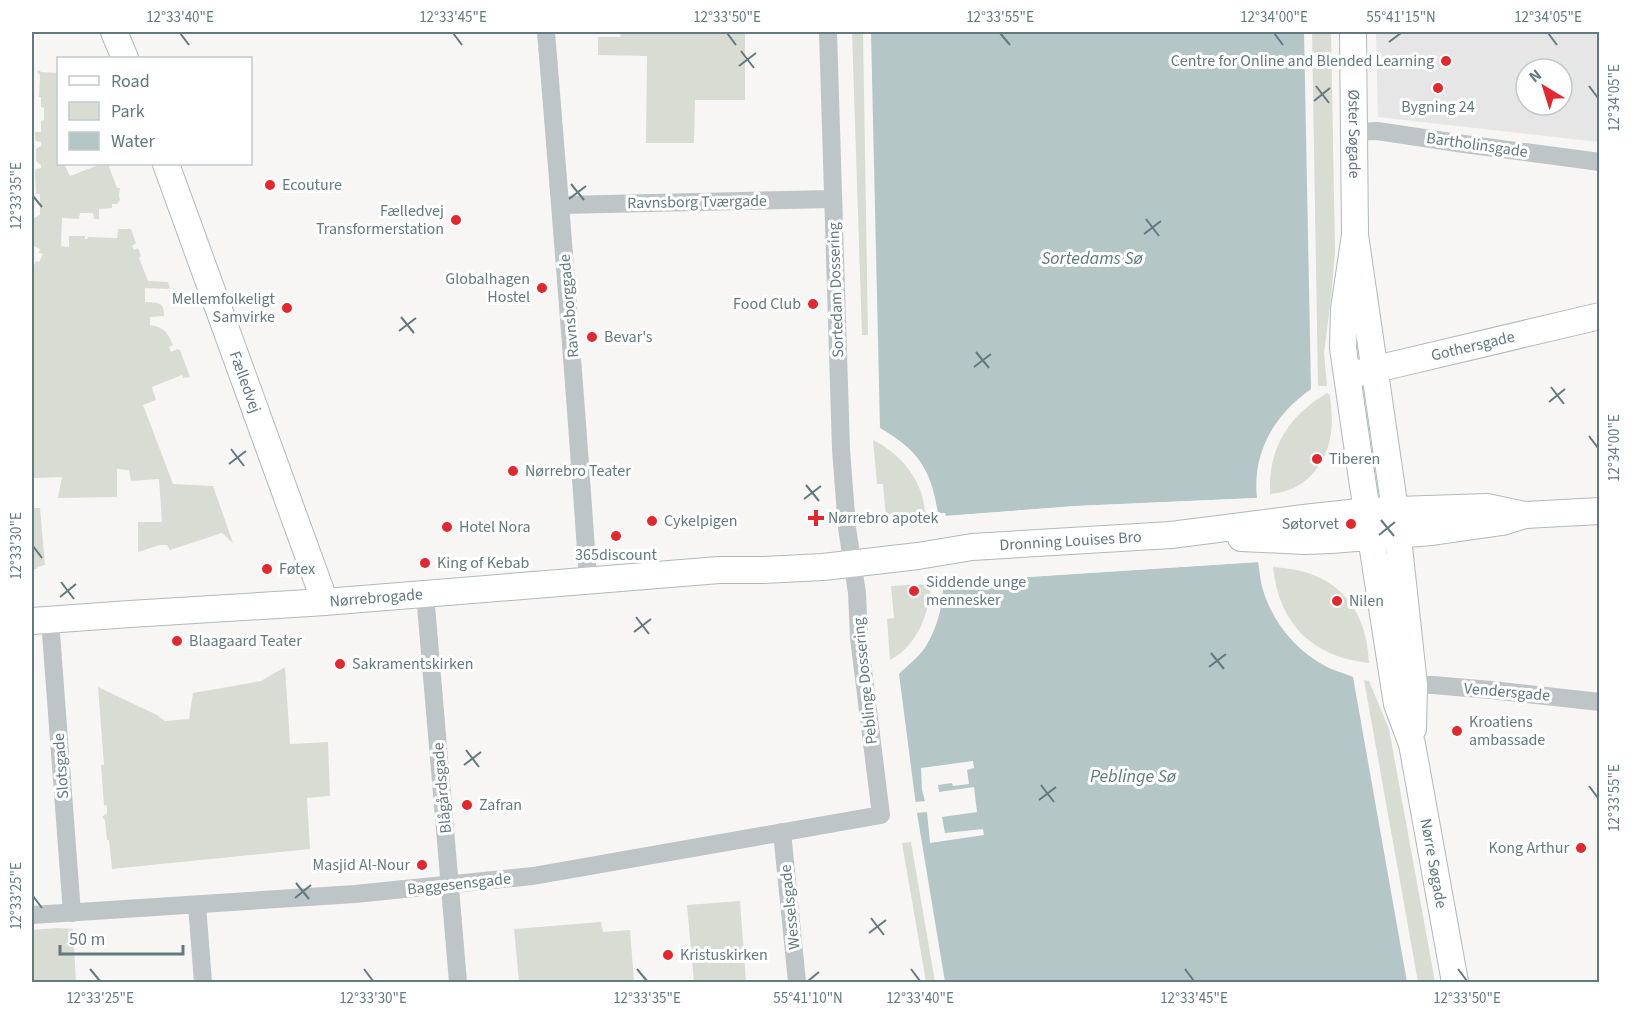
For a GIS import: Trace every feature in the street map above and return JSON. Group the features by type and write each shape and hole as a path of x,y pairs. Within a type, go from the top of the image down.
{"street":[{"path":"114,32 125,57"},
{"name":"Ravnsborggade","path":"546,32 578,410 588,580"},
{"name":"Sortedam Dossering","path":"828,32 841,449 846,522 851,555"},
{"name":"Øster Søgade","path":"1353,32 1355,235"},
{"name":"Bartholinsgade","path":"1355,132 1377,131 1599,162"},
{"name":"Fælledvej","path":"166,165 325,602"},
{"name":"Ravnsborg Tværgade","path":"561,205 833,199"},
{"path":"1355,235 1396,522 1414,685 1412,744"},
{"path":"1355,235 1344,309 1343,342 1398,704 1412,744"},
{"name":"Gothersgade","path":"1347,376 1599,316"},
{"name":"Dronning Louises Bro","path":"851,555 916,542 972,547 1172,535 1305,541 1370,524 1487,507 1526,515 1599,511"},
{"name":"Nørrebrogade","path":"41,621 425,594 719,570 851,555"},
{"name":"Peblinge Dossering","path":"851,555 857,604 858,638 881,814"},
{"name":"Blågårdsgade","path":"425,594 458,982"},
{"name":"Slotsgade","path":"41,621 72,913"},
{"name":"Vendersgade","path":"1414,685 1491,690 1599,702"},
{"name":"Nørre Søgade","path":"1412,744 1455,982"},
{"name":"Baggesensgade","path":"32,915 355,894 533,876 881,814"},
{"name":"Wesselsgade","path":"782,832 797,982"},
{"path":"197,904 203,982"}],"shaded area":[{"path":"1376,32 1599,32 1599,142 1378,117"}],"green space":[{"path":"621,32 745,32 745,100 695,100 694,143 646,143 647,56 598,55 598,37 620,37"},
{"path":"852,32 863,32 868,335 862,335"},
{"path":"1312,32 1331,32 1335,252 1324,353 1327,386 1318,386"},
{"path":"39,70 57,73 57,165 66,165 70,176 98,165 108,165 117,188 120,188 120,200 117,204 112,204 112,208 99,209 99,219 94,219 93,213 80,213 79,219 62,218 61,246 69,247 69,236 85,236 85,239 88,237 117,238 118,229 131,229 136,243 132,246 134,250 138,248 141,256 139,258 148,281 168,282 170,288 168,289 145,288 145,302 159,304 164,311 164,316 150,317 150,325 159,327 167,334 173,345 169,347 171,352 180,350 190,377 183,378 182,375 152,387 156,400 143,405 173,484 213,486 233,543 222,533 170,550 167,545 160,545 138,552 138,522 162,522 159,479 131,481 129,470 117,469 117,497 58,498 62,477 32,478 32,268 43,254 39,253 40,249 32,245 32,224 34,218 40,215 40,194 36,194 35,172 36,169 41,168 36,161 36,149 41,146 41,142 36,141 35,132 41,132 41,121 44,120 44,108 41,107 41,97 39,97 40,75 37,72"},
{"path":"1327,393 1330,395 1332,428 1325,456 1312,475 1303,482 1282,492 1270,494 1273,462 1283,435 1301,412"},
{"path":"873,440 893,453 909,470 920,490 925,514 886,517 883,484 877,484"},
{"path":"32,508 40,508 45,565 37,569 32,569"},
{"path":"1273,567 1313,575 1329,583 1342,594 1353,607 1361,623 1369,663 1331,653 1315,645 1302,634 1291,621 1283,605"},
{"path":"931,584 928,606 920,628 908,646 890,660 887,619 894,618 891,586"},
{"path":"285,667 290,744 328,742 330,796 307,798 310,849 112,869 109,840 107,840 105,820 102,817 107,813 107,806 104,805 101,765 104,765 98,687 165,721 189,719 193,693 261,681"},
{"path":"1364,680 1369,681 1389,729 1435,982 1418,982"},
{"path":"911,842 935,982 926,982 902,843"},
{"path":"740,901 746,982 694,982 687,905"},
{"path":"601,922 603,932 630,930 634,982 519,982 514,929"},
{"path":"73,929 76,982 32,982 32,930"}],"water":[{"name":"Sortedams Sø","path":"871,32 1304,32 1311,389 1286,411 1268,436 1258,466 1257,498 1076,506 946,516 945,513 938,513 931,484 921,462 904,444 880,428"},
{"name":"Peblinge Sø","path":"1258,562 1267,602 1287,635 1305,653 1316,660 1353,677 1407,982 945,982 917,813 899,674 921,653 930,639 939,617 943,586 949,585 950,582"}],"pier":[{"path":"1257,498 1257,501 1076,509 946,519 938,513 945,513 946,516 1076,506"},
{"path":"1258,559 1258,562 950,582 950,585 943,586 943,583 949,579"},
{"path":"973,761 974,768 967,770 969,784 938,785 939,792 974,787 977,812 942,817 945,833 983,829 984,835 930,843 927,812 917,813 915,802 925,801 921,768"}],"place":[{"name":"Centre for Online and Blended Learning","path":"1446,61"},
{"name":"Bygning 24","path":"1438,88"},
{"name":"Ecouture","path":"270,185"},
{"name":"Fælledvej Transformerstation","path":"456,220"},
{"name":"Globalhagen Hostel","path":"542,288"},
{"name":"Food Club","path":"813,304"},
{"name":"Mellemfolkeligt Samvirke","path":"287,308"},
{"name":"Bevar's","path":"592,337"},
{"name":"Tiberen","path":"1317,459"},
{"name":"Nørrebro Teater","path":"513,471"},
{"name":"Nørrebro apotek","path":"816,518"},
{"name":"Cykelpigen","path":"652,521"},
{"name":"Søtorvet","path":"1351,524"},
{"name":"Hotel Nora","path":"447,527"},
{"name":"365discount","path":"616,536"},
{"name":"King of Kebab","path":"425,563"},
{"name":"Føtex","path":"267,569"},
{"name":"Siddende unge mennesker","path":"914,591"},
{"name":"Nilen","path":"1337,601"},
{"name":"Blaagaard Teater","path":"177,641"},
{"name":"Sakramentskirken","path":"340,664"},
{"name":"Kroatiens ambassade","path":"1457,731"},
{"name":"Zafran","path":"467,805"},
{"name":"Kong Arthur","path":"1581,848"},
{"name":"Masjid Al-Nour","path":"422,865"},
{"name":"Kristuskirken","path":"668,955"}]}
